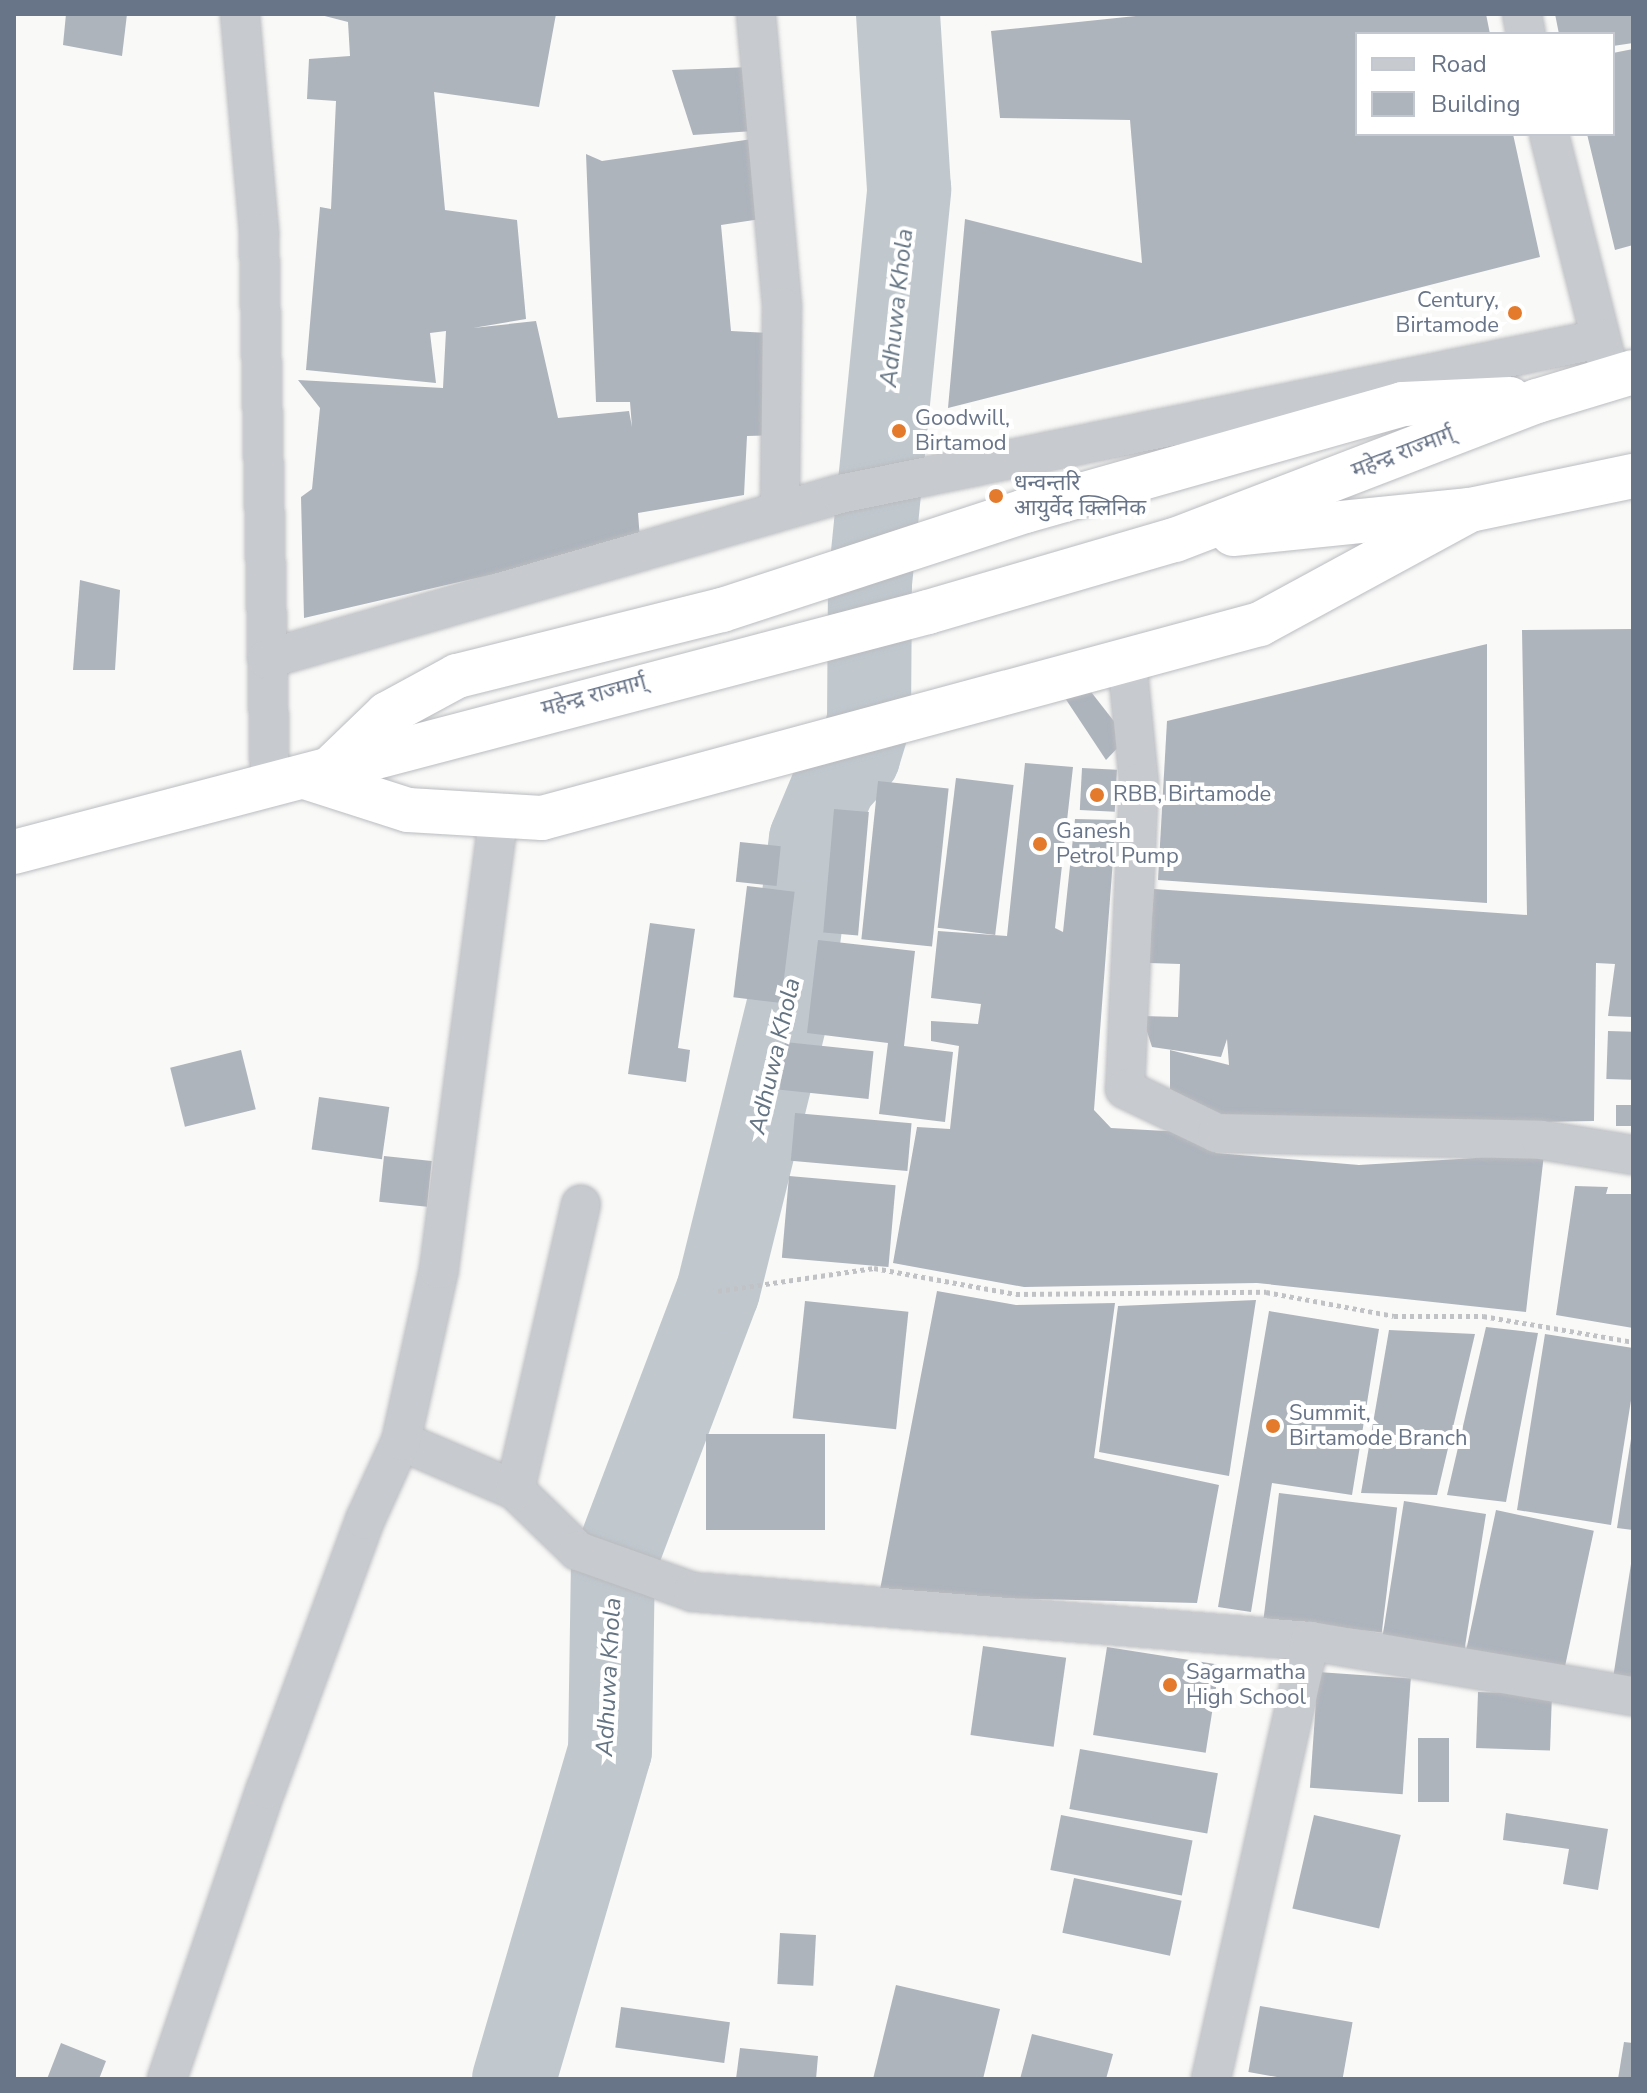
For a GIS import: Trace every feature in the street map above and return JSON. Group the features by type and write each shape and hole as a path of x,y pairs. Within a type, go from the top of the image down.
{"highway":[{"name":"महेन्द्र राज्मार्ग्","path":"14,852 781,648 928,612 1175,540 1537,401 1615,363"},
{"path":"301,778 387,714 457,676 722,610 1025,511 1403,404 1537,401"},
{"name":"महेन्द्र राज्मार्ग्","path":"1175,540 1470,510 1633,476"},
{"path":"301,778 408,810 542,818 1260,624 1470,510"}],"street":[{"path":"240,14 259,233 267,659 301,778"},
{"path":"750,14 763,14"},
{"path":"756,14 782,307 780,509"},
{"path":"267,659 840,494 1615,363 1550,136"},
{"path":"1107,666 1139,783 1125,1089 1217,1133 1541,1140 1633,1155"},
{"path":"167,2079 266,1789 365,1520 401,1441 442,1253 499,816"},
{"path":"515,1490 581,1205"},
{"path":"401,1441 515,1490 578,1551 693,1592 1310,1641 1633,1696"},
{"path":"1211,2079 1310,1641"}],"path":[{"path":"718,1291 874,1268 1016,1294 1266,1292 1394,1316 1483,1316 1633,1342"}],"building":[{"path":"66,14 127,14 122,56 63,45"},
{"path":"317,14 556,14 539,107 434,92 445,210 517,220 526,319 473,328 536,321 558,418 629,411 632,427 630,402 596,402 586,154 602,161 759,138 768,218 721,225 731,331 769,333 782,435 747,436 744,495 638,513 640,540 304,618 301,497 312,489 320,408 298,380 443,388 446,331 430,333 436,383 306,370 320,207 331,209 336,101 307,99 309,59 350,56 348,22"},
{"path":"1155,14 1486,14 1490,32 1355,32 1355,136 1513,136 1540,257 948,408 965,219 1142,263 1130,120 1000,118 991,31"},
{"path":"1555,14 1633,14 1633,43 1615,46 1615,32 1559,32"},
{"path":"1633,49 1633,245 1615,250 1587,136 1615,136 1615,53"},
{"path":"751,67 754,131 693,135 672,70"},
{"path":"80,580 120,590 115,670 73,670"},
{"path":"1633,629 1633,1017 1608,1016 1615,964 1596,963 1594,1121 1410,1124 1229,1118 1170,1089 1170,1050 1229,1065 1227,1039 1221,1057 1152,1047 1142,1016 1178,1017 1180,964 1149,963 1154,889 1527,915 1522,630"},
{"path":"1487,644 1487,903 1158,880 1167,721"},
{"path":"1081,679 1127,738 1106,760 1061,692"},
{"path":"1025,763 1073,767 1055,928 1063,932 1075,819 1116,820 1094,1110 1111,1128 1184,1132 1216,1153 1359,1165 1544,1154 1526,1312 1257,1283 1024,1287 893,1263 917,1127 950,1129 959,1046 931,1041 931,1021 978,1024 981,1004 931,998 938,931 1007,936"},
{"path":"1082,768 1117,770 1115,812 1080,810"},
{"path":"956,778 1014,785 995,935 938,928"},
{"path":"878,781 949,788 932,947 861,939"},
{"path":"834,809 869,812 858,936 823,933"},
{"path":"740,842 781,846 777,886 736,882"},
{"path":"747,886 795,892 781,1003 733,997"},
{"path":"650,923 695,929 678,1048 690,1050 686,1082 628,1074"},
{"path":"818,940 915,951 904,1046 953,1052 945,1122 879,1114 888,1043 807,1033"},
{"path":"1608,1031 1633,1032 1631,1080 1606,1079"},
{"path":"785,1042 874,1051 868,1099 780,1090"},
{"path":"241,1050 256,1109 185,1127 170,1068"},
{"path":"319,1097 389,1107 382,1159 312,1149"},
{"path":"1616,1105 1633,1105 1633,1126 1616,1126"},
{"path":"795,1113 912,1123 907,1171 791,1161"},
{"path":"384,1156 432,1161 427,1207 379,1202"},
{"path":"789,1176 896,1185 888,1267 782,1258"},
{"path":"1575,1186 1608,1187 1606,1194 1633,1194 1633,1328 1556,1315"},
{"path":"937,1291 1016,1305 1115,1303 1094,1458 1219,1485 1197,1603 879,1595"},
{"path":"1256,1300 1229,1476 1099,1452 1118,1306"},
{"path":"805,1301 908,1312 896,1429 793,1418"},
{"path":"1269,1311 1379,1329 1352,1495 1272,1483 1251,1612 1218,1607"},
{"path":"1486,1327 1538,1333 1506,1502 1447,1495"},
{"path":"1389,1330 1475,1334 1437,1495 1361,1493"},
{"path":"1545,1334 1633,1348 1633,1388 1611,1525 1517,1510"},
{"path":"706,1434 825,1434 825,1530 706,1530"},
{"path":"1633,1439 1633,1530 1617,1528"},
{"path":"1279,1493 1397,1508 1382,1633 1264,1618"},
{"path":"1404,1501 1486,1514 1464,1651 1382,1638"},
{"path":"1496,1510 1594,1531 1563,1675 1465,1654"},
{"path":"1633,1564 1633,1681 1613,1678"},
{"path":"983,1646 1066,1658 1054,1747 970,1735"},
{"path":"1107,1647 1220,1665 1206,1753 1093,1735"},
{"path":"1318,1672 1411,1678 1403,1794 1310,1788"},
{"path":"1478,1692 1552,1695 1550,1751 1476,1748"},
{"path":"1418,1738 1449,1738 1449,1802 1418,1802"},
{"path":"1080,1749 1218,1773 1207,1833 1069,1809"},
{"path":"1506,1813 1608,1829 1598,1890 1563,1884 1569,1849 1503,1840"},
{"path":"1061,1815 1193,1841 1182,1896 1050,1870"},
{"path":"1314,1815 1401,1835 1379,1929 1292,1909"},
{"path":"1074,1878 1182,1901 1170,1956 1062,1933"},
{"path":"780,1933 816,1935 813,1986 777,1984"},
{"path":"896,1985 1000,2009 983,2079 873,2079"},
{"path":"1260,2006 1353,2022 1343,2079 1288,2079 1248,2072"},
{"path":"621,2007 730,2022 724,2063 615,2048"},
{"path":"1032,2034 1113,2054 1106,2079 1020,2079"},
{"path":"1624,2042 1633,2043 1633,2079 1618,2079"},
{"path":"61,2043 106,2061 99,2079 47,2079"},
{"path":"740,2048 818,2056 816,2079 736,2079"}],"waterway":[{"name":"Adhuwa Khola","path":"514,2079 610,1751 613,1567 718,1291 792,991 811,839 834,784 858,757 869,722 870,583 909,189 898,14"}],"place":[{"name":"Century, Birtamode","path":"1515,313"},
{"name":"Goodwill, Birtamod","path":"899,431"},
{"name":"धन्वन्तरि आयुर्वेद क्लिनिक","path":"996,496"},
{"name":"RBB, Birtamode","path":"1097,795"},
{"name":"Ganesh Petrol Pump","path":"1040,844"},
{"name":"Summit, Birtamode Branch","path":"1273,1426"},
{"name":"Sagarmatha High School","path":"1170,1685"}]}
